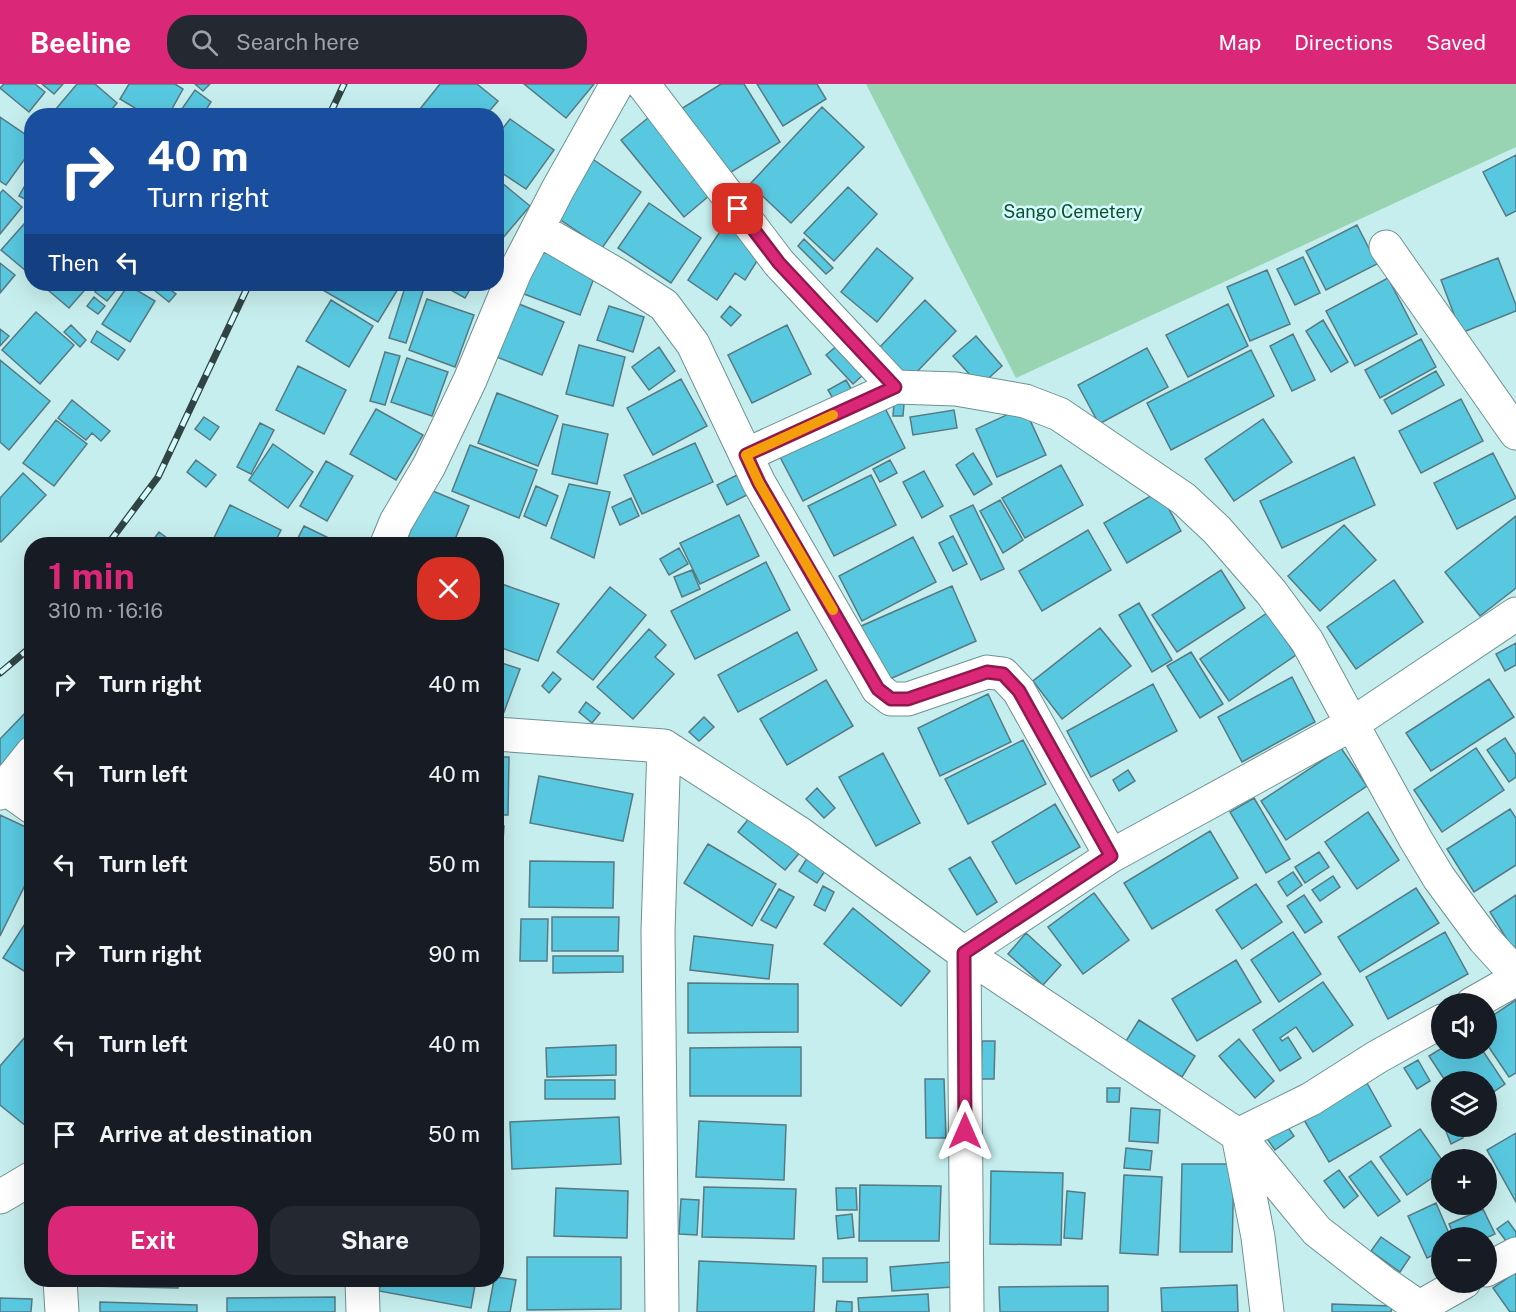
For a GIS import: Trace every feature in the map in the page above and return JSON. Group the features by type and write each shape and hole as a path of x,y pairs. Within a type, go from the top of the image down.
{"street":[{"path":"390,537 396,522 429,466 470,380 515,272 617,84"},
{"path":"644,84 779,263 895,387"},
{"path":"538,229 619,276 663,305 693,344 759,483 878,689 891,699 908,699 987,672 1003,674 1019,691 1111,856"},
{"path":"1386,247 1516,433"},
{"path":"746,455 895,387 956,389 1025,401 1059,414 1184,499 1217,530 1271,592 1307,640 1439,878 1484,939 1516,974"},
{"path":"964,953 1111,856 1352,724 1516,614"},
{"path":"504,735 664,746 799,833 964,953 1238,1135 1317,1231 1422,1310 1448,1293"},
{"path":"662,1312 658,931 664,746"},
{"path":"24,763 2,790 24,802"},
{"path":"964,953 967,1312"},
{"path":"1491,993 1516,979"},
{"path":"1238,1135 1311,1100 1377,1057 1431,1027"},
{"path":"1238,1135 1258,1237 1267,1312"},
{"path":"0,1197 24,1183"},
{"path":"1497,1264 1516,1254"},
{"path":"61,1287 63,1312"},
{"path":"362,1287 363,1312"}],"green space":[{"name":"Sango Cemetery","path":"866,84 1516,84 1516,147 1016,378"}],"building":[{"path":"4,84 35,84 45,92 32,108 24,108 0,88"},
{"path":"42,84 63,84 54,94"},
{"path":"77,84 95,84 117,103 113,108 57,108"},
{"path":"129,84 175,84 183,89 172,108 135,108 120,99"},
{"path":"195,84 210,84 203,91"},
{"path":"440,84 477,84 498,101 492,108 421,108"},
{"path":"524,84 594,84 566,118"},
{"path":"721,84 744,84 780,142 723,177 681,109"},
{"path":"757,84 817,84 826,99 783,126"},
{"path":"195,90 211,102 207,108 183,108"},
{"path":"822,107 864,147 791,223 750,184"},
{"path":"654,113 716,190 684,217 621,140"},
{"path":"0,117 24,134 24,160 6,185 0,181"},
{"path":"510,119 554,150 526,189 504,174 504,127"},
{"path":"1516,155 1516,211 1506,216 1483,172"},
{"path":"588,156 641,192 602,248 549,212"},
{"path":"504,185 530,206 504,237"},
{"path":"24,187 24,199 19,196"},
{"path":"848,187 877,214 834,261 804,233"},
{"path":"3,190 22,207 0,234 0,193"},
{"path":"649,203 701,238 671,283 618,248"},
{"path":"24,224 24,269 1,250"},
{"path":"725,224 764,250 745,280 735,273 717,300 688,280"},
{"path":"1357,225 1377,264 1326,290 1306,251"},
{"path":"804,239 833,268 826,274 798,246"},
{"path":"532,247 597,270 580,315 516,291"},
{"path":"877,248 913,278 877,322 841,292"},
{"path":"1303,257 1320,293 1295,305 1277,269"},
{"path":"1498,258 1516,305 1516,311 1461,333 1441,280"},
{"path":"0,263 15,275 0,293"},
{"path":"1267,270 1290,324 1250,341 1227,287"},
{"path":"1388,278 1417,334 1355,366 1326,311"},
{"path":"49,291 84,291 69,308"},
{"path":"96,291 115,291 107,301"},
{"path":"124,291 138,291 155,301 130,342 102,324"},
{"path":"155,291 172,291 176,294 169,302"},
{"path":"324,291 397,291 378,322"},
{"path":"404,291 423,291 406,343 389,338"},
{"path":"452,291 469,291 465,298"},
{"path":"94,297 105,306 98,314 87,306"},
{"path":"427,299 474,315 455,367 409,350"},
{"path":"331,300 373,326 349,367 306,341"},
{"path":"925,300 956,331 910,379 878,349"},
{"path":"514,302 564,322 542,375 492,355"},
{"path":"1228,304 1248,346 1188,377 1166,335"},
{"path":"609,306 644,317 633,352 597,340"},
{"path":"730,306 741,315 731,326 721,317"},
{"path":"36,312 74,345 40,384 2,350"},
{"path":"1323,320 1348,362 1331,372 1306,331"},
{"path":"71,325 86,340 80,347 64,332"},
{"path":"787,325 811,374 752,403 728,355"},
{"path":"0,329 9,336 0,346"},
{"path":"97,331 125,350 118,360 91,342"},
{"path":"1293,334 1315,380 1292,391 1270,346"},
{"path":"976,336 1002,366 980,386 953,356"},
{"path":"846,338 872,367 853,384 826,355"},
{"path":"1421,339 1436,367 1380,398 1365,370"},
{"path":"579,345 625,357 613,406 566,394"},
{"path":"659,347 675,371 649,390 632,367"},
{"path":"1147,348 1168,387 1099,424 1078,385"},
{"path":"1251,350 1274,396 1171,450 1147,403"},
{"path":"385,352 400,356 385,405 370,401"},
{"path":"407,358 448,372 432,416 391,402"},
{"path":"0,360 50,401 9,450 0,442"},
{"path":"298,366 346,390 324,434 276,410"},
{"path":"1436,371 1444,385 1392,414 1384,400"},
{"path":"681,379 707,426 653,455 627,408"},
{"path":"846,380 853,392 835,402 828,390"},
{"path":"497,393 558,416 538,466 478,443"},
{"path":"1461,399 1483,441 1421,473 1399,431"},
{"path":"72,400 110,431 101,441 92,433 86,440 58,418"},
{"path":"883,404 905,448 803,501 780,457"},
{"path":"894,404 904,404 903,416 893,416"},
{"path":"1024,407 1046,455 997,477 976,429"},
{"path":"376,409 423,435 396,480 350,454"},
{"path":"954,410 957,428 913,435 910,417"},
{"path":"204,417 219,427 210,440 195,429"},
{"path":"1263,419 1292,462 1234,501 1205,459"},
{"path":"56,420 87,444 54,486 23,463"},
{"path":"260,423 274,430 251,474 237,467"},
{"path":"563,424 608,434 597,484 552,474"},
{"path":"695,443 713,482 642,514 624,475"},
{"path":"273,444 313,472 288,508 249,480"},
{"path":"470,445 537,470 519,518 452,491"},
{"path":"973,453 992,484 974,495 956,465"},
{"path":"1493,453 1516,498 1457,529 1434,483"},
{"path":"1354,457 1375,505 1282,548 1260,501"},
{"path":"196,460 216,475 206,487 187,472"},
{"path":"890,460 897,473 880,482 873,469"},
{"path":"326,461 353,476 327,521 300,506"},
{"path":"1061,465 1083,505 1025,538 1002,498"},
{"path":"924,471 943,506 922,518 903,482"},
{"path":"23,473 46,495 1,542 0,498"},
{"path":"737,475 747,495 727,505 717,485"},
{"path":"871,475 896,525 834,556 808,506"},
{"path":"569,484 610,492 594,558 551,538"},
{"path":"536,486 558,496 546,526 524,516"},
{"path":"428,489 469,506 456,537 408,537"},
{"path":"1159,491 1181,531 1127,563 1104,523"},
{"path":"631,498 639,516 620,525 612,507"},
{"path":"1000,500 1023,540 1003,553 980,511"},
{"path":"230,505 281,530 278,537 214,537"},
{"path":"973,505 1004,569 981,580 950,516"},
{"path":"739,515 759,556 700,584 680,543"},
{"path":"1516,516 1516,588 1480,616 1445,572"},
{"path":"1344,525 1376,560 1320,611 1288,576"},
{"path":"304,526 327,537 298,537"},
{"path":"1088,530 1111,570 1042,611 1019,571"},
{"path":"159,532 166,537 155,537"},
{"path":"953,536 967,564 953,571 939,543"},
{"path":"913,537 936,582 862,621 839,576"},
{"path":"679,548 688,564 669,575 660,559"},
{"path":"766,562 790,610 695,659 671,611"},
{"path":"692,570 700,589 682,597 674,577"},
{"path":"1221,570 1245,608 1177,652 1152,615"},
{"path":"1394,580 1423,622 1356,669 1327,627"},
{"path":"504,585 559,604 538,661 504,649"},
{"path":"952,586 976,641 883,682 859,627"},
{"path":"610,587 646,615 593,680 557,652"},
{"path":"1139,603 1172,660 1152,672 1119,615"},
{"path":"1267,613 1296,655 1229,701 1200,659"},
{"path":"1100,628 1131,666 1062,719 1033,681"},
{"path":"649,629 666,645 655,657 674,674 633,719 597,687"},
{"path":"797,632 817,670 738,712 718,675"},
{"path":"1516,643 1516,665 1505,671 1496,654"},
{"path":"1191,652 1223,704 1200,718 1167,666"},
{"path":"504,664 520,669 504,712"},
{"path":"553,672 561,679 549,693 542,686"},
{"path":"1292,677 1315,722 1242,762 1218,717"},
{"path":"1489,679 1514,717 1431,771 1406,733"},
{"path":"826,680 853,726 787,765 760,719"},
{"path":"1153,684 1177,731 1091,777 1067,731"},
{"path":"988,694 1011,742 940,776 918,728"},
{"path":"586,702 600,713 592,723 579,712"},
{"path":"24,714 24,744 0,769 0,739"},
{"path":"704,717 714,727 699,741 689,732"},
{"path":"1505,738 1516,755 1516,777 1509,782 1487,750"},
{"path":"1023,740 1046,784 968,824 945,779"},
{"path":"1341,748 1367,786 1286,840 1261,801"},
{"path":"1476,748 1504,790 1442,832 1414,790"},
{"path":"883,753 920,823 876,846 839,777"},
{"path":"504,757 509,757 508,815 504,815"},
{"path":"1128,770 1135,781 1119,791 1113,780"},
{"path":"539,776 633,794 623,841 530,823"},
{"path":"817,788 835,808 824,818 806,799"},
{"path":"1254,798 1290,859 1266,873 1230,812"},
{"path":"1055,804 1080,847 1016,884 992,842"},
{"path":"1510,809 1516,818 1516,865 1474,892 1447,849"},
{"path":"755,811 802,850 785,870 738,832"},
{"path":"1368,812 1399,860 1357,889 1325,842"},
{"path":"0,815 24,826 24,887 0,936"},
{"path":"1210,831 1238,878 1152,929 1124,883"},
{"path":"708,844 776,884 752,926 684,883"},
{"path":"1319,852 1329,867 1305,883 1295,867"},
{"path":"809,855 827,868 817,883 799,871"},
{"path":"970,857 997,902 977,915 949,869"},
{"path":"530,861 614,862 613,908 529,907"},
{"path":"1293,872 1302,885 1287,896 1278,882"},
{"path":"1333,876 1340,887 1320,901 1312,890"},
{"path":"1256,884 1282,922 1242,949 1216,910"},
{"path":"823,886 834,892 825,911 814,905"},
{"path":"1416,888 1439,923 1360,972 1338,937"},
{"path":"779,889 794,897 776,928 761,920"},
{"path":"1094,893 1129,940 1083,974 1048,927"},
{"path":"1304,895 1322,922 1305,933 1287,906"},
{"path":"1516,895 1516,954 1490,912"},
{"path":"853,908 930,971 901,1006 824,944"},
{"path":"552,917 619,917 618,951 552,951"},
{"path":"521,919 548,919 547,961 520,961"},
{"path":"24,925 24,971 3,958"},
{"path":"1293,932 1321,974 1279,1002 1251,960"},
{"path":"1445,932 1468,974 1388,1019 1366,977"},
{"path":"1026,933 1061,965 1043,985 1008,954"},
{"path":"694,936 773,945 769,979 690,970"},
{"path":"553,956 623,956 623,972 553,973"},
{"path":"1236,960 1261,1002 1197,1041 1172,999"},
{"path":"1323,982 1353,1025 1313,1052 1296,1027 1280,1038 1282,1041 1288,1037 1301,1058 1280,1071 1253,1030"},
{"path":"688,983 798,984 798,1032 688,1033"},
{"path":"1516,1000 1516,1073 1509,1077 1497,1059 1497,1013"},
{"path":"1139,1020 1195,1056 1182,1077 1126,1041"},
{"path":"24,1038 24,1124 0,1105 0,1066"},
{"path":"1239,1039 1274,1081 1255,1098 1219,1056"},
{"path":"982,1041 995,1041 994,1079 981,1079"},
{"path":"616,1045 616,1075 547,1077 546,1048"},
{"path":"801,1047 801,1096 690,1096 690,1048"},
{"path":"1431,1055 1431,1059 1488,1059 1496,1071 1439,1071 1429,1056"},
{"path":"1418,1060 1430,1081 1417,1089 1404,1068"},
{"path":"1497,1072 1505,1084 1497,1089"},
{"path":"925,1079 944,1079 946,1138 926,1138"},
{"path":"545,1080 615,1080 615,1099 545,1099"},
{"path":"1367,1083 1391,1126 1329,1162 1304,1120"},
{"path":"1107,1088 1120,1088 1119,1102 1107,1102"},
{"path":"1131,1108 1160,1110 1158,1143 1129,1141"},
{"path":"619,1117 621,1164 512,1169 510,1122"},
{"path":"1282,1119 1294,1136 1275,1150 1263,1133"},
{"path":"699,1121 786,1125 784,1180 696,1177"},
{"path":"1420,1129 1434,1149 1431,1149 1431,1179 1407,1195 1380,1157"},
{"path":"1516,1133 1516,1202 1497,1168 1497,1149 1489,1149"},
{"path":"1448,1137 1463,1137 1463,1138 1451,1144"},
{"path":"1126,1148 1152,1151 1150,1170 1124,1168"},
{"path":"1371,1161 1400,1201 1378,1216 1349,1177"},
{"path":"1182,1164 1234,1164 1232,1252 1180,1252"},
{"path":"1339,1170 1358,1196 1344,1208 1324,1181"},
{"path":"991,1171 1063,1173 1061,1245 990,1244"},
{"path":"1124,1175 1162,1177 1158,1255 1120,1253"},
{"path":"860,1185 941,1186 939,1241 859,1241"},
{"path":"704,1187 796,1189 794,1239 702,1237"},
{"path":"556,1188 628,1191 627,1238 554,1236"},
{"path":"836,1188 856,1188 857,1210 837,1210"},
{"path":"1067,1191 1085,1193 1082,1239 1064,1238"},
{"path":"681,1199 699,1200 697,1235 679,1234"},
{"path":"1431,1205 1431,1215 1441,1215 1446,1227 1431,1227 1431,1256 1427,1258 1408,1216"},
{"path":"852,1214 854,1237 838,1239 836,1216"},
{"path":"1469,1215 1486,1215 1492,1227 1450,1227 1449,1224"},
{"path":"1508,1221 1516,1232 1516,1240 1510,1246 1497,1229"},
{"path":"1381,1237 1410,1257 1400,1272 1371,1251"},
{"path":"527,1257 621,1257 621,1309 527,1310"},
{"path":"823,1258 867,1258 867,1282 823,1282"},
{"path":"699,1261 816,1266 814,1312 697,1312"},
{"path":"951,1262 953,1287 892,1291 890,1267"},
{"path":"1516,1272 1516,1312 1510,1312 1497,1293 1497,1285"},
{"path":"504,1278 516,1280 510,1312 488,1312 493,1287 504,1287"},
{"path":"1237,1285 1238,1312 1162,1312 1161,1288"},
{"path":"1108,1286 1108,1312 1000,1312 999,1287"},
{"path":"380,1287 475,1287 471,1308 379,1291"},
{"path":"928,1294 929,1312 859,1312 858,1298"},
{"path":"335,1297 335,1312 227,1312 227,1298"},
{"path":"0,1298 32,1299 31,1312 0,1312"},
{"path":"837,1301 852,1302 852,1312 836,1312"},
{"path":"100,1302 197,1305 197,1312 100,1312"},
{"path":"1332,1304 1392,1306 1391,1312 1332,1312"}],"railway":[{"path":"333,108 344,84"},
{"path":"113,537 158,477 246,291"},
{"path":"0,673 24,653"}],"slow traffic":[{"path":"833,415 746,455 759,483 833,610"}],"route":[{"path":"738,209 779,263 895,387 746,455 759,483 878,689 891,699 908,699 987,672 1003,674 1019,691 1111,856 964,953 965,1131"}]}
